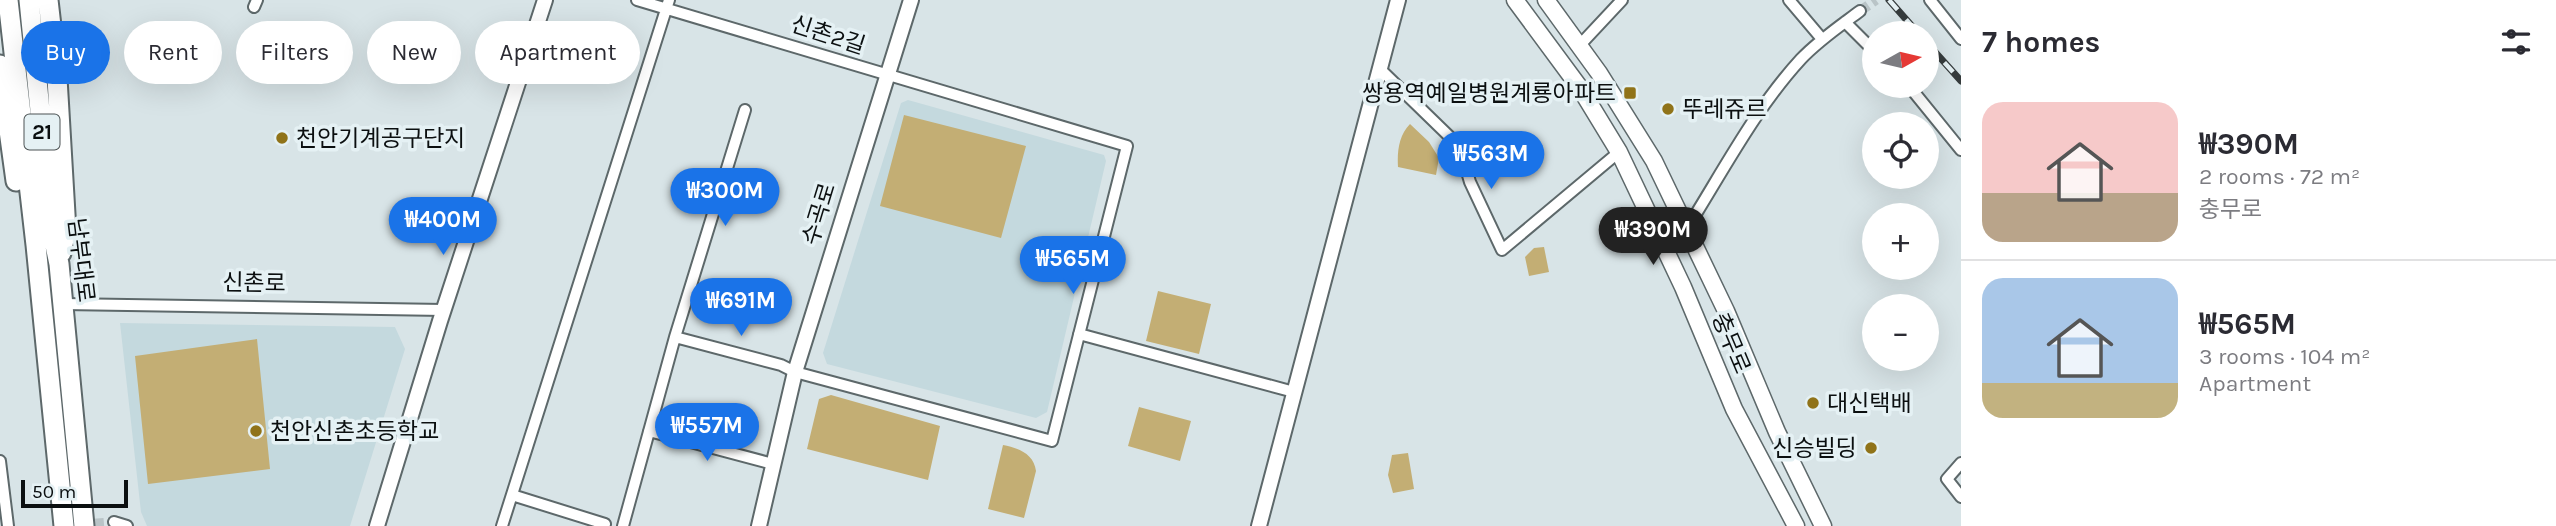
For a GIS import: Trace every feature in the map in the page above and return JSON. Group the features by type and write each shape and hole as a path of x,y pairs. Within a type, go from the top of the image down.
{"highway":[{"name":"남부대로","path":"8,0 64,526"},
{"name":"남부대로","path":"29,0 52,231 59,264 84,526"},
{"path":"48,0 57,78 60,166 66,231 59,264"},
{"path":"0,65 19,200 36,245"}],"main road":[{"name":"충무로","path":"1516,0 1580,88 1619,152 1683,287 1734,409 1796,526"},
{"name":"충무로","path":"1546,0 1580,46 1654,161 1726,311 1777,432 1824,526"}],"street":[{"path":"377,526 545,0"},
{"name":"신촌2길","path":"637,0 668,4 886,76 1127,146 1079,334"},
{"name":"수곡로","path":"759,526 795,372 911,0"},
{"path":"1259,526 1398,0"},
{"path":"1580,46 1622,0"},
{"path":"1789,0 1822,39"},
{"path":"1930,0 1961,39"},
{"path":"502,526 668,4"},
{"path":"1686,230 1759,114 1800,60 1822,39 1860,11"},
{"path":"1845,22 1862,39"},
{"path":"1381,70 1452,139 1463,158 1470,182 1502,250 1619,152"},
{"path":"1919,98 1961,150"},
{"path":"623,526 675,337 746,110"},
{"name":"신촌로","path":"63,304 444,310"},
{"path":"675,337 1052,441 1079,334 1294,392"},
{"path":"649,432 773,464"},
{"path":"0,461 8,526"},
{"path":"1961,463 1947,479 1961,497"},
{"path":"512,495 607,525"},
{"path":"368,526 383,508"},
{"path":"383,508 383,526"},
{"path":"114,522 127,526"}],"shaded area":[{"path":"908,100 1104,155 1106,161 1047,412 1036,418 827,364 823,353 901,103"},
{"path":"904,115 1026,146 1001,238 880,206"},
{"path":"1410,124 1429,142 1439,158 1436,175 1398,167 1403,133"},
{"path":"1544,247 1549,272 1529,276 1525,257 1534,248"},
{"path":"1158,291 1211,304 1199,354 1146,341"},
{"name":"천안신촌초등학교","path":"120,323 395,327 405,349 350,526 147,526 141,512"},
{"path":"257,339 270,469 148,484 135,356"},
{"path":"831,395 940,426 928,480 807,449 819,399"},
{"path":"1139,407 1191,421 1180,461 1128,446"},
{"path":"1003,445 1025,453 1035,465 1036,471 1024,518 988,509"},
{"path":"1408,453 1414,489 1393,493 1388,475 1392,455"}],"tunnel":[{"path":"1860,11 1876,0"},
{"path":"79,525 114,522"}],"railway":[{"path":"1889,0 1907,21"},
{"path":"1939,56 1961,81"}],"place":[{"name":"쌍용역예일병원계룡아파트","path":"1630,93"},
{"name":"뚜레쥬르","path":"1668,109"},
{"name":"천안기계공구단지","path":"282,138"},
{"name":"대신택배","path":"1813,403"},
{"name":"천안신촌초등학교","path":"256,431"},
{"name":"신승빌딩","path":"1871,448"}]}
